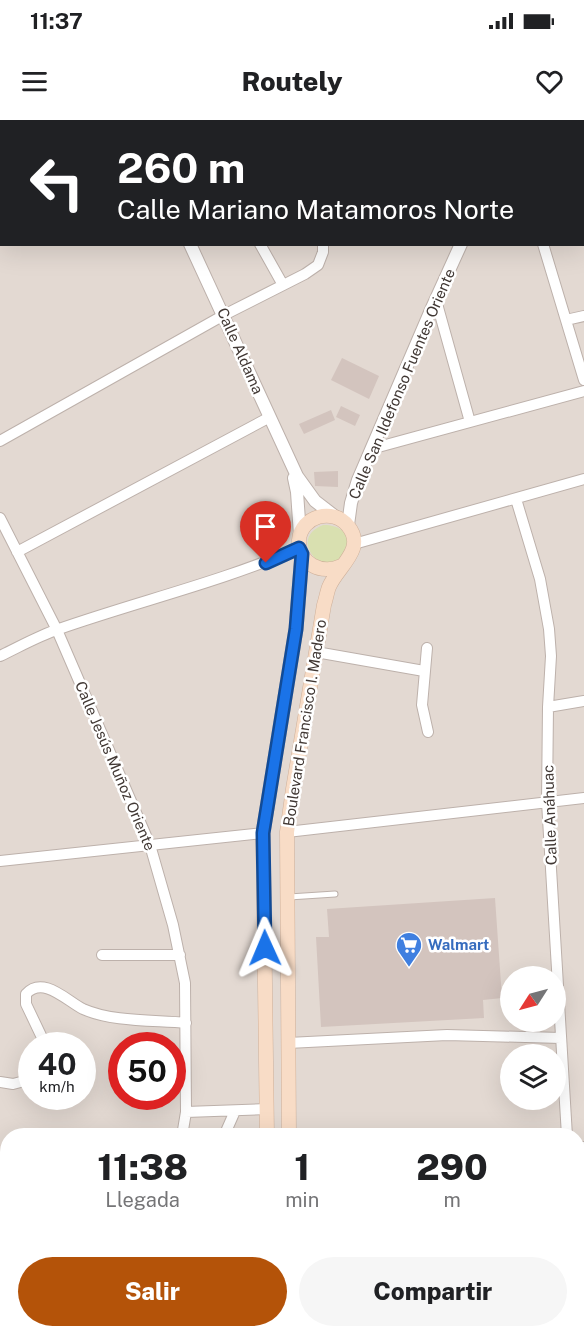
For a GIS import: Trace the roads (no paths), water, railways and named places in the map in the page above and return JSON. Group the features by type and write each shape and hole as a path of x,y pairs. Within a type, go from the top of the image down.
{"main road":[{"path":"331,516 343,521 354,537 354,544 350,557 341,566 329,570 316,568 305,560 300,546 307,524 318,517 331,516"},
{"name":"Boulevard Francisco I. Madero","path":"267,1128 263,833 296,629 300,546"},
{"name":"Boulevard Francisco I. Madero","path":"289,1128 287,832 316,652 329,587 341,566"}],"street":[{"name":"Calle Aldama","path":"191,246 288,459 307,492 323,508 343,521"},
{"path":"261,246 283,285"},
{"name":"Calle San Ildefonso Fuentes Oriente","path":"343,521 371,450 460,246"},
{"path":"544,246 584,381"},
{"path":"0,441 224,315 305,274 318,265 323,248"},
{"path":"436,300 470,422"},
{"path":"566,320 584,316"},
{"path":"371,450 584,391"},
{"path":"17,552 270,417"},
{"name":"Calle Aldama","path":"288,459 297,492 300,546"},
{"path":"354,544 584,479"},
{"name":"Calle Anáhuac","path":"516,499 540,579 549,629 551,656 547,802 567,1128"},
{"name":"Calle Jesús Muñoz Oriente","path":"0,518 57,630 150,845 180,955 185,983 186,1112 183,1128"},
{"path":"0,656 57,630 217,580 266,563 300,546"},
{"path":"427,648 422,705 428,732"},
{"path":"316,652 424,671"},
{"path":"548,707 584,700"},
{"path":"287,832 584,798"},
{"path":"0,861 263,833"},
{"path":"102,955 180,955"},
{"path":"39,1032 26,1004 26,994 37,987 46,988 82,1009 96,1014 186,1023"},
{"path":"288,1043 447,1035 561,1038"},
{"path":"0,1082 18,1083"},
{"path":"186,1112 267,1109"},
{"path":"228,1128 235,1111"}],"lane":[{"path":"286,897 335,894"}],"place":[{"name":"Walmart","path":"409,968"}]}
